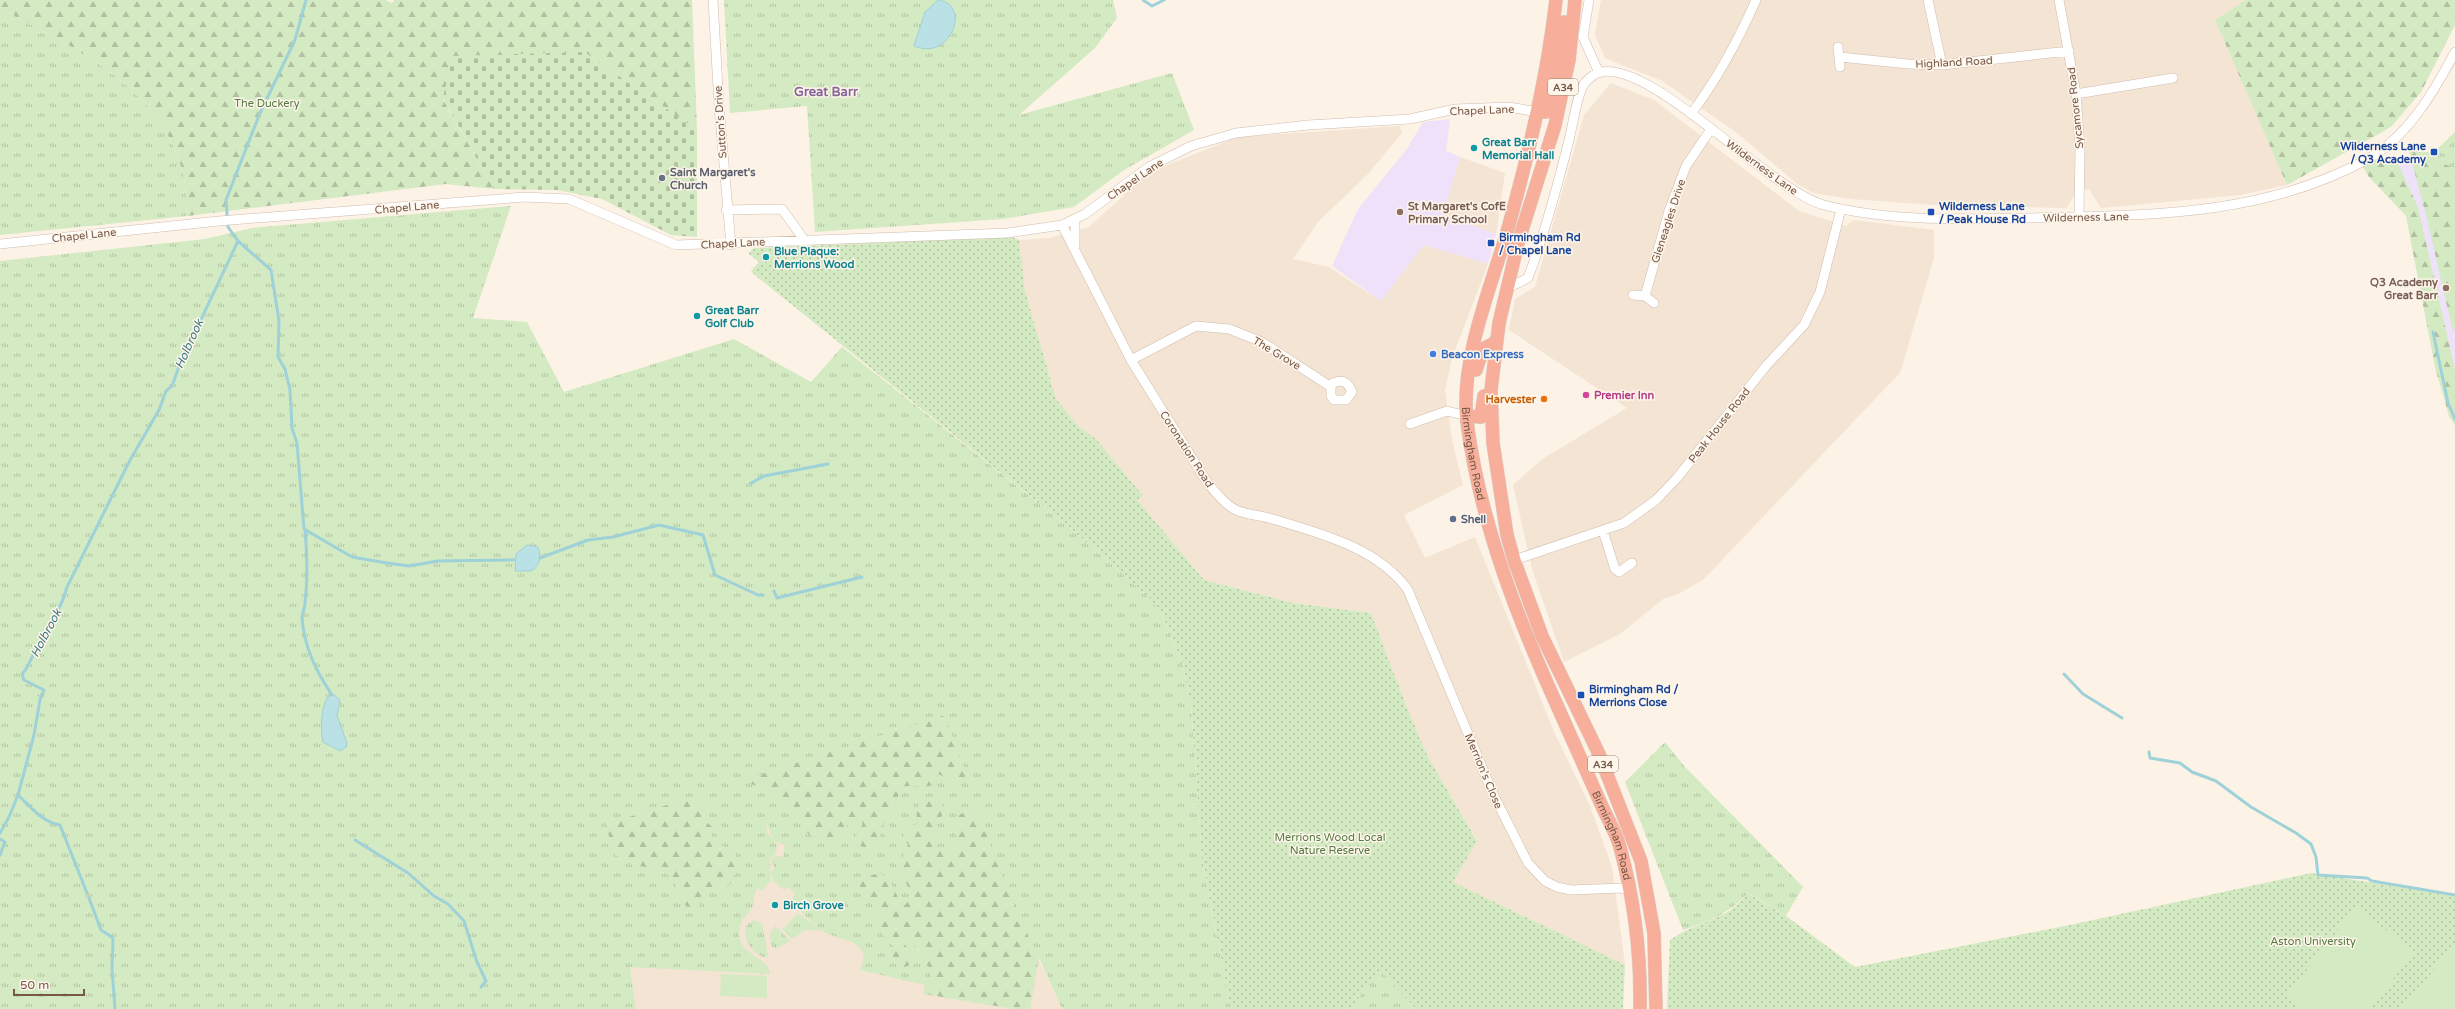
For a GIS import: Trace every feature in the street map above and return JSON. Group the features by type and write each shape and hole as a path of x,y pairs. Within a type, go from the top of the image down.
{"highway":[{"name":"Birmingham Road","path":"1556,0 1538,112 1522,178 1473,348 1467,416 1476,474 1502,570 1526,636 1619,844 1631,895 1637,942 1640,1009"},
{"name":"Birmingham Road","path":"1573,2 1569,60 1555,126 1506,289 1496,342 1493,366 1491,415 1495,472 1507,535 1514,560 1542,636 1599,754 1643,870 1654,933 1656,1009"},
{"path":"1538,112 1546,112 1552,105 1573,2"},
{"path":"1468,401 1484,349 1496,342"},
{"path":"1467,416 1481,417 1486,384 1493,366"},
{"path":"1626,874 1643,870"},
{"path":"1631,895 1648,898"}],"street":[{"name":"Sutton's Drive","path":"713,0 726,210 731,245"},
{"path":"1506,289 1528,278 1567,148 1584,84 1599,73 1583,37 1589,0"},
{"path":"1691,114 1715,81 1738,40 1756,0"},
{"path":"1928,0 1942,65"},
{"name":"Sycamore Road","path":"2059,0 2076,94 2080,148 2079,216"},
{"name":"Highland Road","path":"1838,47 1840,62 1942,65 2069,51"},
{"name":"Wilderness Lane","path":"1599,73 1617,72 1658,90 1788,188 1822,205 1841,209 1914,218 2140,216 2234,206 2324,179 2367,160 2395,140 2426,100 2455,52"},
{"path":"2076,94 2173,78"},
{"name":"Chapel Lane","path":"0,244 236,220 526,197 569,199 676,245 731,245 1008,233 1062,225 1075,219 1149,167 1191,146 1236,132 1308,125 1410,119 1455,109 1509,108 1538,112"},
{"name":"Gleneagles Drive","path":"1645,296 1669,210 1686,166 1711,130"},
{"path":"726,210 782,208 805,241"},
{"name":"Peak House Road","path":"1514,560 1624,523 1656,500 1677,478 1766,366 1804,325 1820,292 1841,209"},
{"name":"Coronation Road","path":"1075,219 1075,247"},
{"name":"Coronation Road","path":"1062,225 1075,247 1132,360 1203,476 1221,499 1237,510 1276,520 1354,548 1382,562 1398,576"},
{"path":"1633,295 1645,296 1654,303"},
{"name":"The Grove","path":"1132,360 1196,326 1229,329 1262,342 1331,387"},
{"path":"1410,424 1447,411 1467,416"},
{"path":"1603,531 1615,569 1619,572 1632,563"},
{"name":"Merrion's Close","path":"1398,576 1408,590 1494,796 1528,863 1545,881 1557,887 1571,890 1621,888 1631,895"}],"shaded area":[{"path":"1601,0 2246,0 2215,20 2287,185 2240,195 2101,208 2089,189 2078,190 2066,208 1935,205 1851,199 1814,193 1797,184 1736,132 1662,81 1605,58 1595,35"},
{"path":"1611,83 1654,100 1799,211 1846,226 1853,220 1934,230 1934,258 1900,373 1703,580 1678,594 1663,599 1620,634 1564,662 1532,569 1513,485 1541,460 1627,408 1509,330 1515,299 1535,287 1584,115"},
{"name":"St Margaret's CofE Primary School","path":"1450,119 1446,151 1460,157 1443,215 1496,234 1488,264 1424,245 1381,301 1332,266 1358,209 1407,149 1423,122"},
{"path":"1400,126 1402,133 1368,174 1318,222 1293,259 1329,267 1381,301 1424,245 1488,264 1452,358 1445,391 1452,440 1463,485 1404,515 1425,558 1475,537 1555,734 1590,806 1612,867 1625,965 1453,882 1477,840 1428,757 1407,708 1371,613 1293,603 1204,580 1137,500 1143,496 1096,439 1078,426 1056,399 1025,291 1019,240 1049,238 1089,227 1148,173 1237,137"},
{"name":"Q3 Academy Great Barr","path":"2455,148 2455,369 2418,207 2396,159 2437,163"},
{"path":"1460,157 1505,173 1496,234 1443,215"},
{"path":"945,715 1038,958 1062,1009 636,1009 607,824"}],"green space":[{"name":"The Duckery","path":"0,0 385,0 392,3 394,0 692,0 697,130 584,52 443,99 494,189 446,184 187,216 183,173 172,143 156,116 135,93 111,72 84,54 0,8"},
{"path":"724,0 1113,0 1117,18 1095,48 1019,115 1172,73 1194,130 1124,170 1074,207 1003,219 815,232 807,106 730,113"},
{"path":"2246,0 2455,0 2455,25 2421,92 2391,127 2287,185 2215,20"},
{"path":"0,8 84,54 111,72 135,93 156,116 172,143 183,173 187,216 0,235"},
{"path":"584,52 697,130 697,237 671,235 602,199 557,190 494,189 443,98 452,56"},
{"path":"2455,132 2455,169 2421,152 2434,152"},
{"name":"Q3 Academy Great Barr","path":"2408,148 2421,152 2455,169 2455,327 2453,332 2427,219"},
{"path":"2396,159 2418,207 2455,369 2455,425 2449,416 2435,367 2406,216 2369,177 2360,163 2367,160"},
{"name":"Great Barr Golf Club","path":"511,206 473,318 527,322 564,392 734,339 811,382 842,347 1076,533 1150,598 1165,621 1182,662 1191,704 1202,858 1231,1009 1062,1009 1039,958 1030,1009 1014,1009 923,994 925,985 860,970 863,956 859,947 851,942 826,933 816,926 790,900 795,894 787,886 786,889 782,889 773,880 771,873 774,867 771,860 774,856 783,857 785,845 774,841 766,823 767,832 777,845 775,855 770,858 771,881 761,891 758,888 756,890 752,908 741,923 739,936 741,943 746,949 764,963 770,974 630,967 636,1009 0,1009 0,261 205,239 252,228"},
{"name":"Merrions Wood Local Nature Reserve","path":"1012,237 1019,240 1025,291 1056,399 1078,426 1096,439 1143,496 1137,500 1204,580 1293,603 1371,613 1407,708 1428,757 1477,841 1453,882 1625,965 1623,1009 1416,1009 1380,970 1350,1009 1231,1009 1202,858 1191,704 1182,662 1165,621 1150,598 1076,533 756,276 751,271 759,262 748,253 754,248"},
{"path":"945,715 966,775 963,780 955,782 938,774 933,785 924,787 900,787 895,809 884,823 879,840 873,847 867,848 858,845 854,838 863,824 859,819 852,817 841,838 821,840 812,836 805,829 804,813 782,798 743,780"},
{"path":"1665,742 1685,767 1803,887 1786,916 1748,893 1726,912 1683,930 1625,782"},
{"path":"692,797 706,806 706,821 714,829 711,836 715,841 736,855 738,860 731,883 725,888 706,888 702,893 699,906 694,909 686,906 671,876 654,868 632,865 611,852 607,824"},
{"path":"928,798 942,802 945,810 935,828 934,844 943,851 951,854 956,850 955,828 958,817 962,813 969,812 980,814 1005,884 1038,958 1030,1009 1014,1009 937,996 934,993 937,985 931,979 930,968 922,961 921,951 905,938 903,941 912,956 912,964 905,967 894,963 892,958 894,947 880,931 877,902 864,896 859,885 865,877 880,873 892,884 903,905 906,904 912,894 901,874 902,860 908,845 903,836 908,828 917,824 917,812 919,805"},
{"name":"Aston University","path":"2311,873 2455,896 2455,1009 1667,1009 1670,940 1685,931 1732,909 1747,893 1786,916 1855,967 2070,925"},
{"path":"2356,907 2414,951 2371,1009 2304,1009 2286,996"},
{"path":"798,913 821,930 805,930 792,939 781,928 784,928"},
{"path":"754,920 762,923 768,955 766,958 753,950 745,935 747,925"},
{"path":"776,926 790,941 775,949 771,945 770,933"},
{"path":"2455,944 2455,1009 2402,1009"},
{"path":"1380,969 1411,1004 1416,1009 1350,1009"},
{"path":"721,974 767,976 767,998 720,996"}],"water":[{"path":"938,0 948,4 954,11 955,21 953,30 947,40 938,46 927,49 914,46 925,12"},
{"path":"527,545 538,547 540,558 538,565 530,571 515,571 516,554"},
{"path":"334,695 340,700 337,716 347,743 346,747 340,751 323,742 322,737 321,724 324,705 329,696"}],"waterway":[{"name":"Holbrook","path":"87,893 60,825 48,821 42,817 18,795 34,735 40,700 44,690 24,680 22,674 28,666 57,612 67,587 129,462 159,410 166,391 172,386 181,361 189,349 190,343 238,241 228,227 226,200 260,113 295,40 306,0"},
{"path":"1143,0 1152,6 1164,0"},
{"path":"238,241 271,270 279,321 278,357 285,369 290,390 292,428 297,443 304,529 352,557 387,563 409,566 438,561 514,560"},
{"path":"2433,332 2448,403 2455,419"},
{"path":"751,483 764,476 828,464"},
{"path":"540,558 588,540 613,537 659,525 703,535 715,575 758,595 763,595"},
{"path":"305,530 307,575 305,605 302,614 303,629 308,649 316,668 332,695"},
{"path":"774,591 777,598 862,577"},
{"path":"2064,674 2083,694 2122,718"},
{"path":"2149,752 2150,758 2180,763 2192,772 2216,781 2251,807 2296,833 2311,844 2316,857 2318,875 2367,878 2372,881 2455,895"},
{"path":"0,833 9,817 18,795"},
{"path":"0,839 5,842 0,855"},
{"path":"355,840 408,873 434,896 448,904 464,921 477,962 486,981 481,987"},
{"path":"89,898 101,930 112,937 113,940 112,969 115,1009"}],"place":[{"name":"Great Barr Memorial Hall","path":"1474,148"},
{"name":"Wilderness Lane / Q3 Academy","path":"2434,152"},
{"name":"Saint Margaret's Church","path":"662,178"},
{"name":"St Margaret's CofE Primary School","path":"1400,212"},
{"name":"Wilderness Lane / Peak House Rd","path":"1931,212"},
{"name":"Birmingham Rd / Chapel Lane","path":"1491,243"},
{"name":"Blue Plaque: Merrions Wood","path":"766,257"},
{"name":"Q3 Academy Great Barr","path":"2446,288"},
{"name":"Great Barr Golf Club","path":"697,316"},
{"name":"Beacon Express","path":"1433,354"},
{"name":"Premier Inn","path":"1586,395"},
{"name":"Harvester","path":"1544,399"},
{"name":"Shell","path":"1453,519"},
{"name":"Birmingham Rd / Merrions Close","path":"1581,695"},
{"name":"Birch Grove","path":"775,905"}],"district":[{"name":"Great Barr","path":"826,91"}]}
